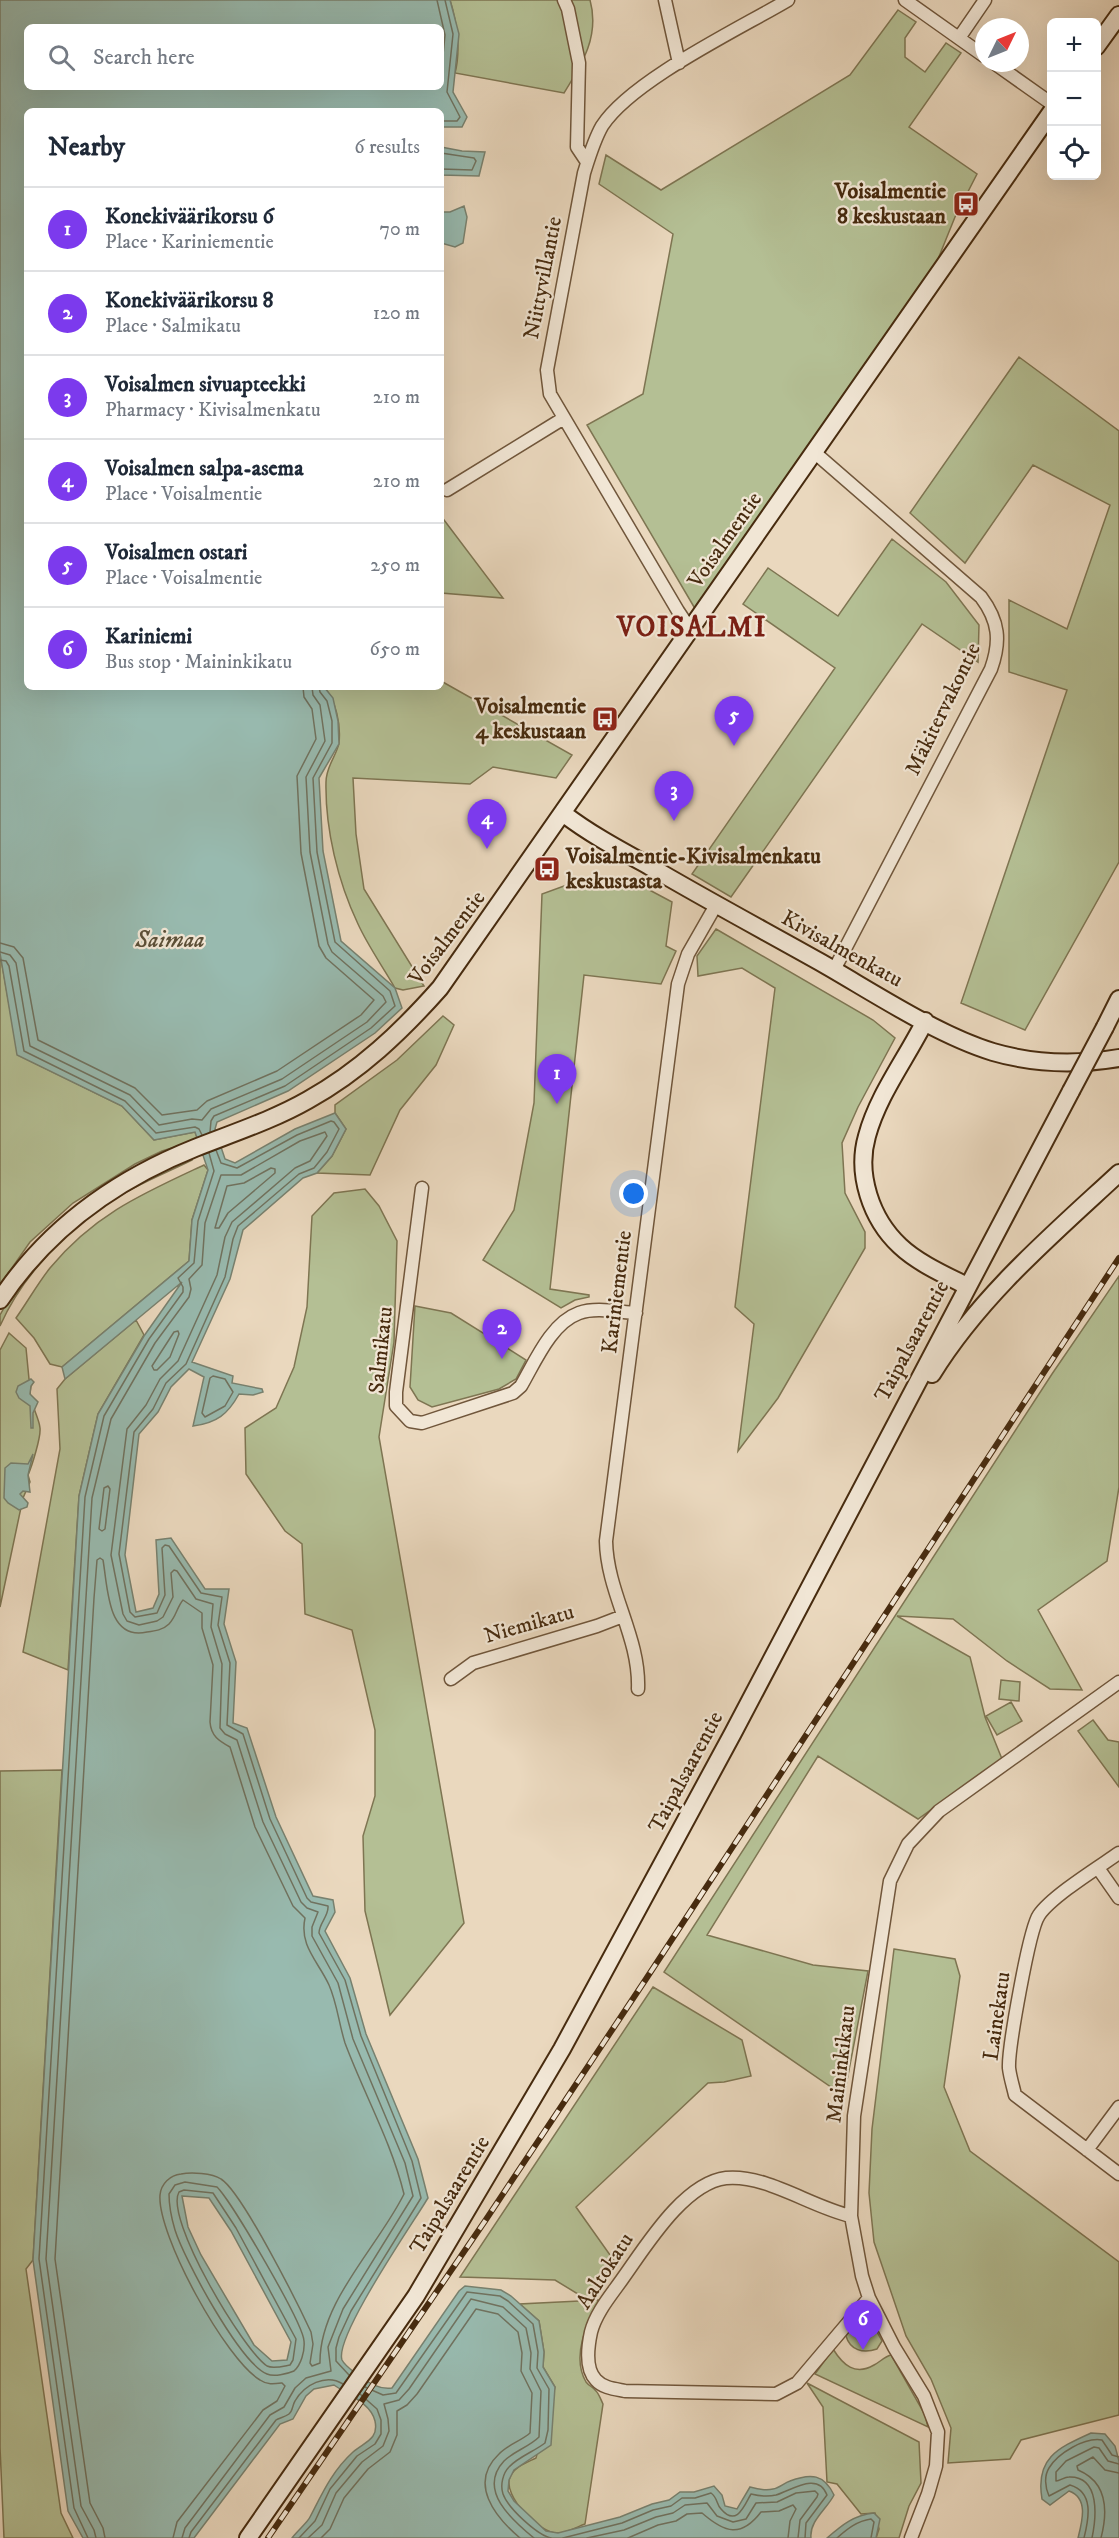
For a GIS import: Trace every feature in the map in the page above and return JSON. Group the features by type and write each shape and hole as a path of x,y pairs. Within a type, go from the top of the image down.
{"main road":[{"path":"1101,40 1119,15"},
{"name":"Voisalmentie","path":"0,1300 30,1258 72,1218 125,1181 193,1149 284,1112 332,1087 389,1042 440,988 564,814 1047,118"},
{"name":"Kivisalmenkatu","path":"564,814 581,827 716,905 925,1021 970,1043 1014,1056 1062,1063 1093,1063 1119,1058"},
{"name":"Taipalsaarentie","path":"248,2538 375,2356 459,2225 562,2049 733,1733 1119,999"},
{"path":"925,1021 889,1086 870,1127 863,1159 865,1181 872,1208 900,1246 967,1286"},
{"path":"860,1489 947,1350 969,1321 1016,1270 1119,1173"}],"street":[{"path":"564,0 568,9 579,63 577,147 587,162"},
{"path":"665,0 679,63"},
{"name":"Niittyvillantie","path":"692,627 686,623 678,611 550,394 547,370 587,162 603,125 616,110 651,81 788,0"},
{"path":"905,0 975,50"},
{"path":"959,38 985,0"},
{"path":"1007,72 1047,100"},
{"path":"447,490 564,418"},
{"name":"Mäkitervakontie","path":"814,452 981,597 990,609 999,639 991,669 834,970"},
{"name":"Kariniementie","path":"638,1689 636,1653 611,1580 606,1541 678,984 688,954 716,905"},
{"name":"Salmikatu","path":"422,1188 396,1392 396,1406 410,1421 422,1423 513,1393 521,1386 556,1330 578,1313 590,1311 636,1313"},
{"name":"Niemikatu","path":"451,1678 473,1662 597,1626 623,1616"},
{"name":"Maininkikatu","path":"911,2538 936,2466 938,2432 924,2396 894,2347 869,2298 862,2276 851,2216 854,2116 884,1908 890,1881 908,1844 939,1810 1119,1682"},
{"name":"Lainekatu","path":"1119,1853 1051,1902 1039,1914 1032,1928 1009,2066 1015,2095 1119,2174"},
{"path":"1098,1868 1119,1898"},
{"path":"1087,2150 1119,2107"},
{"name":"Aaltokatu","path":"851,2216 830,2211 774,2187 749,2180 725,2178 707,2184 661,2225 601,2310 591,2331 588,2362 595,2380 607,2388 625,2391 776,2394 797,2383 869,2298"}],"green space":[{"path":"450,0 590,0 593,26 588,49 564,93 455,73 458,55 457,36"},
{"path":"898,10 916,22 905,38 905,57 925,72 946,43 961,53 909,127 977,174 955,217 936,264 697,612 587,425 643,394 673,234 599,184 606,155 661,190 850,75"},
{"path":"1019,357 1119,431 1119,862 1025,1030 961,1003 1067,690 1009,672 1009,600 1067,629 1110,505 1033,465 965,563 910,513"},
{"path":"444,520 503,598 444,593"},
{"path":"892,539 946,582 979,625 978,662 922,624 731,897 692,874 835,668 743,604 768,568 838,616"},
{"path":"444,683 572,755 556,778 493,767 470,784 353,778 356,834 364,889 424,986 403,990 395,988 366,940 344,891 330,837 326,800 328,771 339,743 337,713 326,690 444,690"},
{"path":"625,877 672,902 666,946 676,951 661,984 584,975 550,1289 589,1295 589,1297 575,1300 561,1308 483,1260 514,1210 534,1103 542,894 575,882"},
{"path":"716,929 873,1020 895,1038 858,1107 842,1143 845,1193 865,1232 865,1248 778,1398 738,1451 754,1324 735,1307 775,988 742,968 698,976 697,956"},
{"path":"0,953 18,1055 122,1106 154,1140 195,1132 198,1140 162,1151 135,1164 73,1203 30,1242 0,1285"},
{"path":"443,1016 454,1025 436,1065 400,1110 370,1175 317,1173 332,1156 346,1129 335,1113 335,1105 397,1060"},
{"path":"190,1156 192,1160 122,1194 79,1225 33,1271 0,1326 0,1315 15,1289 40,1257 114,1195"},
{"path":"204,1165 208,1170 192,1220 189,1261 62,1367 50,1364 34,1338 16,1318 50,1268 67,1249 102,1219 140,1196"},
{"path":"365,1189 379,1206 397,1241 394,1342 379,1437 464,1923 390,2015 365,1911 363,1836 375,1796 375,1730 352,1630 305,1614 302,1544 285,1531 246,1474 245,1428 276,1408 294,1367 307,1307 312,1216 334,1193"},
{"path":"1119,1276 1119,1487 1107,1561 1038,1610 1082,1690 1050,1689 1007,1661 953,1619 897,1616 970,1657 985,1717 1002,1759 918,1819 818,1756 707,1935 813,1965 868,1971 844,2096 664,1972 1052,1374"},
{"path":"415,1306 451,1313 526,1360 516,1379 499,1389 432,1407 418,1400 410,1387"},
{"path":"136,1320 144,1335 98,1414 79,1496 68,1670 23,1652 60,1449 57,1389 65,1379"},
{"path":"9,1333 26,1348 29,1379 33,1382 31,1399 40,1432 28,1475 30,1482 23,1498 0,1607 0,1350"},
{"path":"1001,1680 1020,1682 1019,1701 999,1699"},
{"path":"1011,1702 1022,1721 997,1735 986,1716"},
{"path":"1093,1720 1108,1740 1119,1742 1119,1787 1078,1731"},
{"path":"62,1770 33,2260 26,2269 61,2513 73,2538 4,2538 0,2447 0,1771"},
{"path":"894,1949 955,1959 960,1976 944,2087 970,2151 1119,2262 1119,2415 1021,2440 1010,2459 948,2463 951,2428 931,2379 906,2336 874,2242 869,2193 872,2129"},
{"path":"653,1987 742,2040 751,2076 708,2083 576,2207 615,2262 586,2299 555,2280 460,2277"},
{"path":"599,2300 582,2340 580,2351 580,2362 586,2382 597,2392 603,2404 585,2524 564,2532 550,2532 524,2513 509,2485 514,2471 536,2458 555,2387 543,2367 544,2352 539,2321 520,2304"},
{"path":"866,2312 882,2341 877,2349 862,2351 854,2348 846,2336 854,2323"},
{"path":"833,2349 845,2364 855,2369 867,2368 891,2355 925,2415 928,2427 815,2374"},
{"path":"807,2383 919,2442 921,2483 909,2506 899,2538 876,2538 879,2529 875,2513 861,2514 837,2484 827,2482 823,2407"}],"water":[{"name":"Saimaa","path":"0,0 450,0 459,34 453,92 467,117 462,127 444,127 444,108 24,108 24,690 326,690 333,698 338,721 339,744 319,778 323,851 341,941 395,988 402,1008 375,1033 288,1091 217,1122 215,1129 225,1159 235,1163 295,1129 335,1113 346,1129 332,1156 317,1173 303,1178 243,1230 230,1279 192,1362 233,1376 232,1383 262,1389 263,1392 253,1395 239,1394 231,1407 221,1416 209,1423 193,1426 204,1377 189,1369 171,1387 158,1412 139,1434 125,1555 136,1612 153,1608 159,1594 156,1540 171,1538 205,1589 229,1589 224,1624 236,1662 233,1723 247,1728 276,1817 313,1896 333,1900 335,1912 325,1931 350,1978 366,2034 418,2159 428,2198 392,2254 350,2328 343,2347 343,2362 371,2383 383,2388 392,2388 459,2291 465,2286 501,2290 539,2321 544,2352 543,2367 555,2387 551,2445 514,2470 509,2480 508,2491 514,2501 546,2531 558,2533 620,2517 669,2500 680,2492 694,2492 714,2486 722,2495 725,2506 737,2509 750,2487 770,2490 798,2478 811,2476 826,2483 834,2495 813,2526 811,2538 292,2538 309,2519 339,2467 353,2452 370,2440 375,2432 375,2421 369,2409 334,2385 314,2389 306,2396 293,2419 280,2424 194,2538 83,2538 68,2511 33,2260 79,1496 98,1414 144,1336 182,1282 65,1379 62,1367 189,1261 192,1220 208,1170 195,1132 154,1140 122,1106 17,1055 0,953","holes":["182,2196 209,2198 231,2231 291,2342 287,2360 272,2361 254,2345 201,2255 188,2227"]},
{"path":"444,148 485,152 479,176 444,175"},
{"path":"464,206 467,217 463,243 455,247 444,244 444,212"},
{"path":"31,1379 34,1382 30,1394 38,1402 33,1413 33,1428 31,1428 30,1406 19,1398 16,1392 18,1386"},
{"path":"33,1454 28,1475 30,1492 23,1491 20,1494 28,1503 27,1507 19,1510 4,1498 5,1468 11,1463 28,1464"},
{"path":"1091,2433 1105,2434 1115,2446 1119,2461 1119,2538 1078,2538 1082,2505 1075,2494 1069,2491 1050,2505 1042,2499 1042,2474 1051,2456 1068,2444"},
{"path":"874,2513 880,2519 876,2538 827,2538 849,2521"}],"railway":[{"path":"268,2538 485,2221 646,1979 1119,1258"}],"place":[{"name":"Voisalmentie 8 keskustaan","path":"966,204"},
{"name":"Voisalmentie 4 keskustaan","path":"605,719"},
{"name":"Voisalmen ostari","path":"734,746"},
{"name":"Voisalmen sivuapteekki","path":"674,821"},
{"name":"Voisalmen salpa-asema","path":"487,849"},
{"name":"Voisalmentie-Kivisalmenkatu keskustasta","path":"547,869"},
{"name":"Konekiväärikorsu 6","path":"557,1104"},
{"name":"Konekiväärikorsu 8","path":"502,1359"},
{"name":"Kariniemi","path":"863,2350"}],"district":[{"name":"VOISALMI","path":"692,627"}]}
